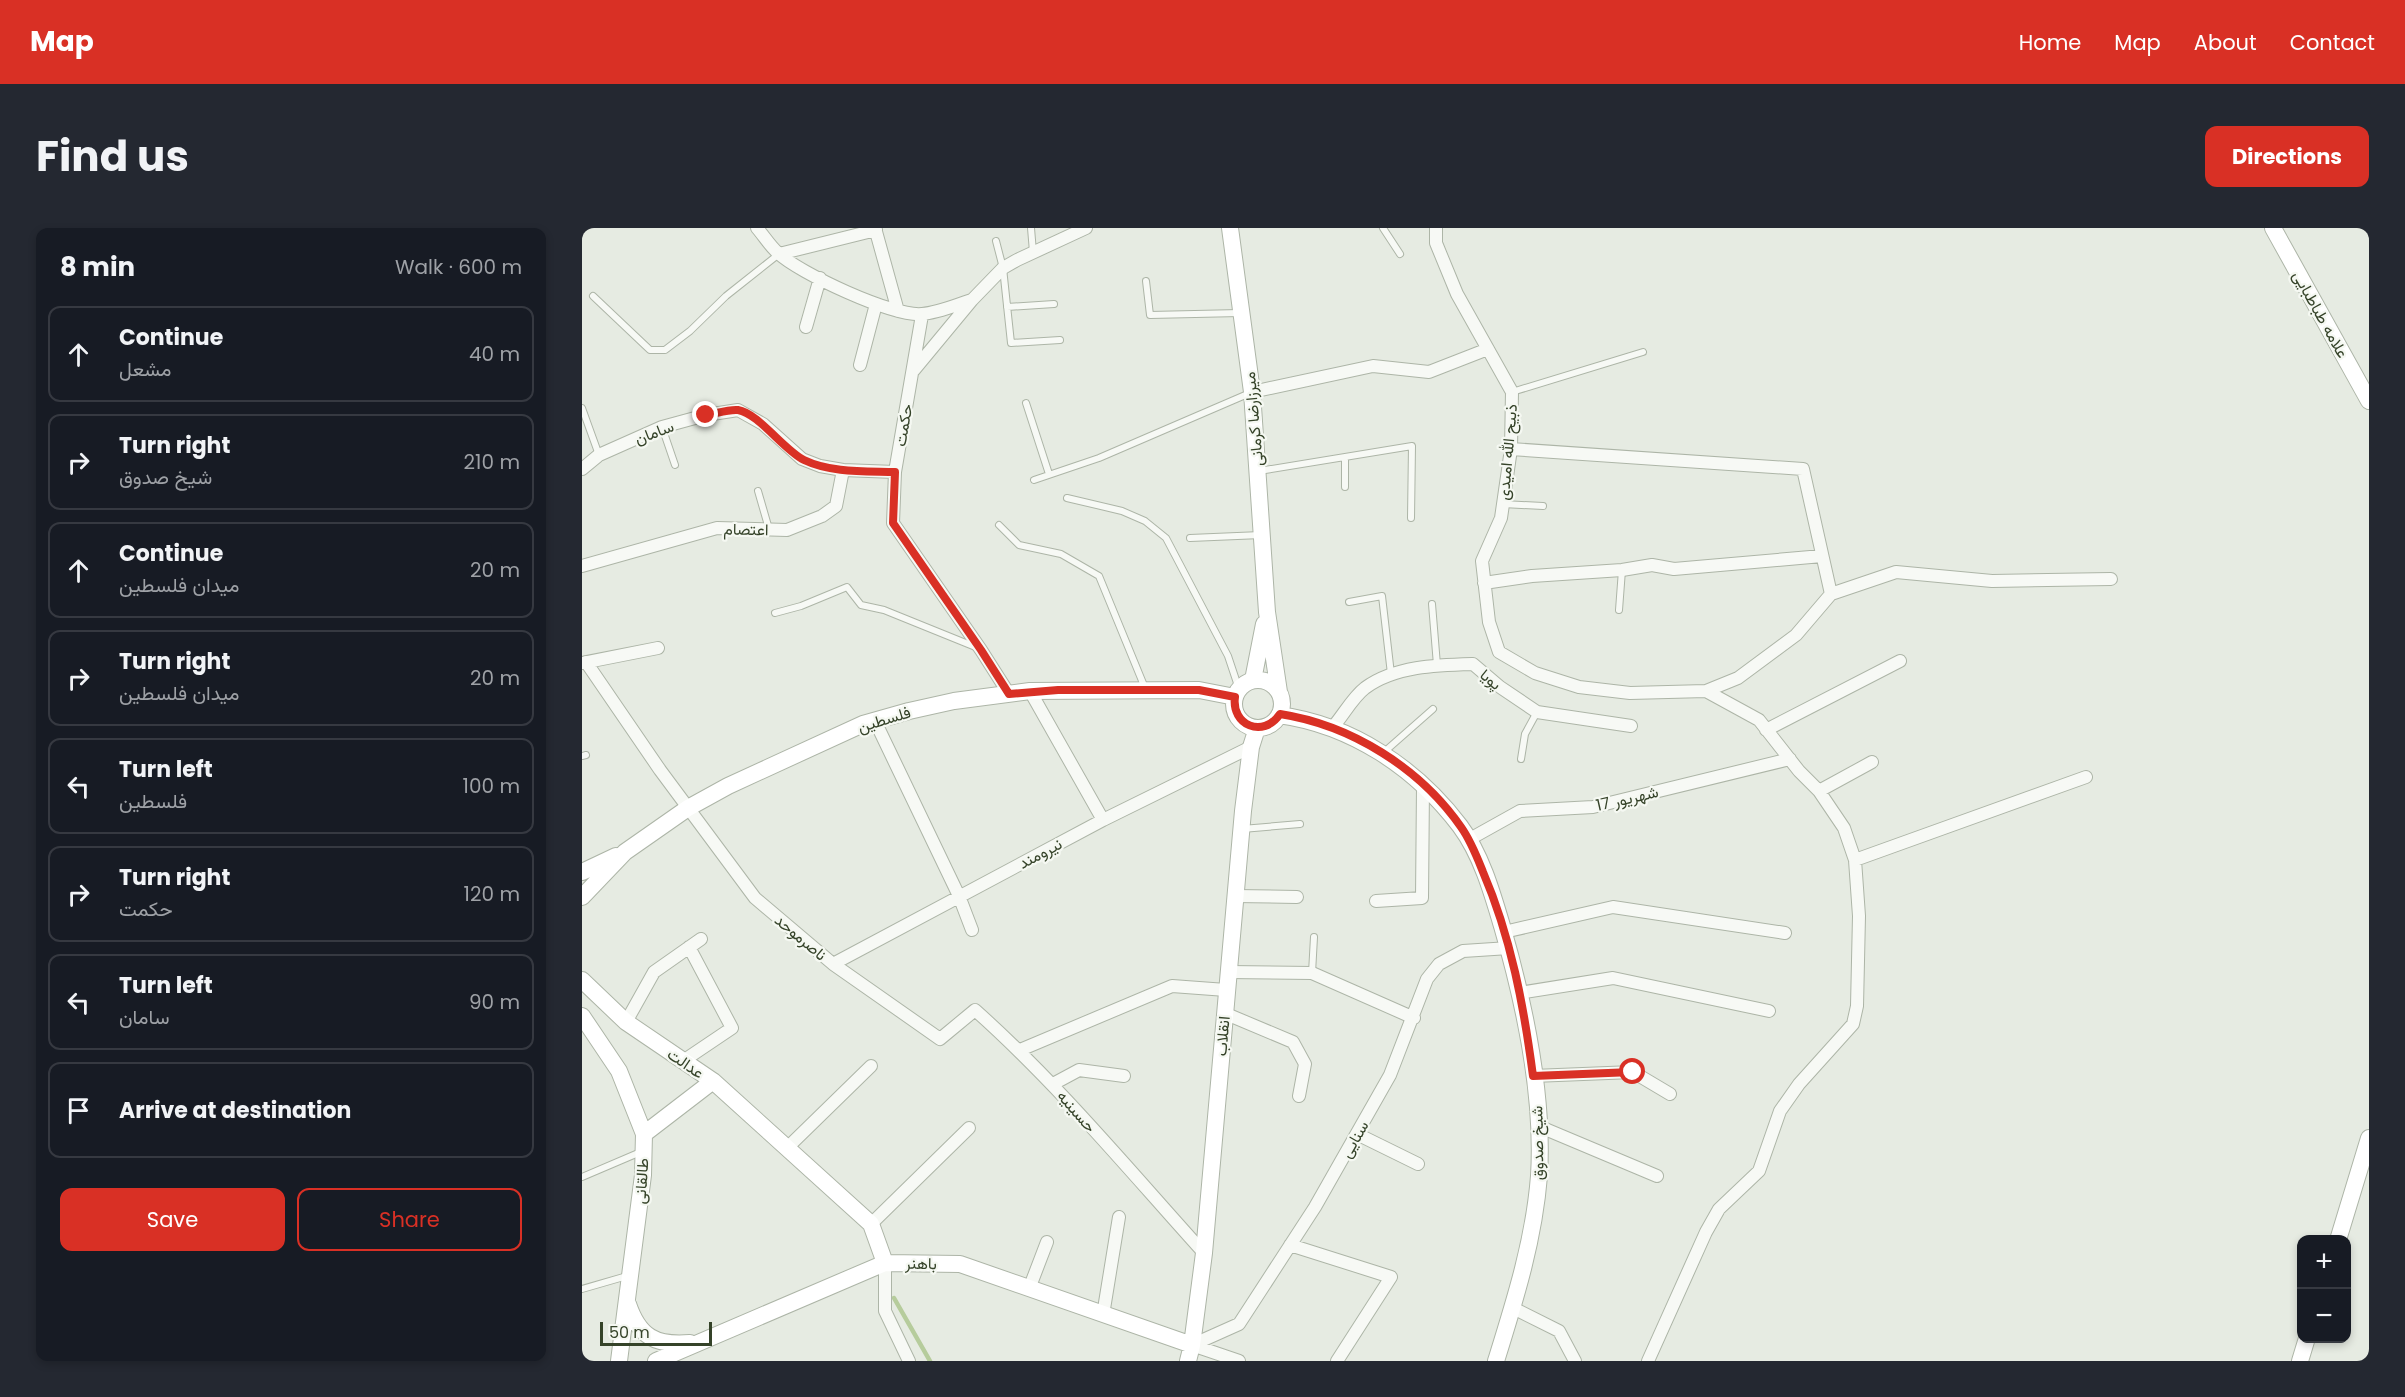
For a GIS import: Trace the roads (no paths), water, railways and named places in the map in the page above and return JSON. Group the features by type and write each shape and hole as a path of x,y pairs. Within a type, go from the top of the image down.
{"main road":[{"name":"میرزارضا کرمانی","path":"1230,228 1252,392 1267,612"},
{"name":"علامه طباطبایی","path":"2273,228 2369,401"},
{"path":"1267,612 1282,707 1280,714 1270,724 1257,728 1250,726 1239,717 1234,704 1242,689 1267,612"},
{"path":"1242,689 1268,682 1279,692"},
{"name":"فلسطین","path":"582,897 625,852 688,808 780,761 875,721 954,701 1029,691 1242,689"},
{"name":"شیخ صدوق","path":"1280,714 1297,717 1357,738 1424,786 1461,827 1492,894 1519,993 1533,1076 1538,1126 1539,1174 1530,1243 1496,1361"},
{"name":"انقلاب","path":"1190,1353 1204,1253 1241,829 1251,747 1257,728"},
{"path":"582,872 625,852"},
{"name":"عدالت","path":"582,980 626,1022 713,1081 871,1224 885,1263"},
{"name":"طالقانی","path":"582,1016 619,1071 643,1142 643,1175 619,1361"},
{"path":"643,1142 713,1081"},
{"path":"2339,1235 2369,1138"},
{"name":"باهنر","path":"656,1361 885,1263 960,1264 1104,1315 1190,1353"},
{"path":"628,1303 633,1319 642,1333 671,1343 703,1341"},
{"path":"2300,1361 2305,1343"}],"street":[{"path":"757,228 779,254 857,298 898,311 922,315 972,300"},
{"name":"حکمت","path":"912,373 972,300 1003,268 1086,228"},
{"name":"ذبیح الله امیدی","path":"1436,228 1436,243 1457,294 1512,392 1510,449 1501,518 1482,561 1488,622 1499,652 1535,673 1579,687 1630,693 1706,691"},
{"path":"779,254 876,229 898,311"},
{"path":"806,327 820,278"},
{"path":"861,365 876,304"},
{"name":"حکمت","path":"922,315 895,472 893,523 1009,694"},
{"path":"1252,392 1373,366 1429,372 1488,349"},
{"name":"سامان","path":"582,469 599,455 662,427 706,415 738,410 763,424 802,459 820,466 843,470 895,472"},
{"path":"1510,449 1803,469 1831,594"},
{"name":"اعتصام","path":"582,566 717,528 787,530 822,516 836,506 843,470"},
{"path":"1484,583 1532,576 1622,570 1652,565 1674,569 1822,556"},
{"path":"1706,691 1738,678 1796,634 1831,594 1896,572 1992,581 2110,579"},
{"path":"584,662 658,648"},
{"path":"1766,730 1899,661"},
{"name":"ناصرموحد","path":"584,662 660,770 755,898 833,964 940,1040"},
{"name":"پویا","path":"1332,728 1363,689 1391,674 1437,665 1473,664 1500,687 1537,712 1631,726"},
{"path":"1029,691 1102,820"},
{"path":"1648,1361 1706,1232 1719,1209 1759,1171 1780,1111 1799,1084 1853,1023 1857,1006 1859,916 1855,860 1844,828 1819,791 1759,720 1706,691"},
{"path":"875,721 959,896 972,930"},
{"name":"نیرومند","path":"833,964 1102,820 1251,747"},
{"name":"17 شهریور","path":"1468,840 1520,811 1593,807 1790,759"},
{"path":"1819,791 1872,762"},
{"path":"1855,860 2086,777"},
{"path":"1376,901 1422,898 1424,786"},
{"path":"1235,896 1298,897"},
{"name":"سنایی","path":"1190,1353 1239,1324 1315,1207 1390,1075 1414,1018 1426,979 1439,964 1463,951 1612,907 1785,933"},
{"path":"626,1022 654,972 701,939"},
{"path":"683,1061 732,1028 689,946"},
{"path":"1228,972 1312,973 1414,1018"},
{"path":"1519,993 1613,978 1769,1011"},
{"path":"1020,1050 1172,986 1226,990"},
{"name":"حسینیه","path":"940,1040 975,1010 1020,1050 1053,1084 1204,1253"},
{"path":"1224,1013 1293,1042 1305,1064 1299,1096"},
{"path":"787,1148 871,1066"},
{"path":"1053,1084 1079,1070 1124,1076"},
{"path":"1533,1076 1633,1072 1670,1094"},
{"path":"1538,1126 1657,1176"},
{"path":"871,1224 969,1128"},
{"path":"1357,1134 1418,1164"},
{"path":"1104,1315 1119,1218"},
{"path":"1029,1289 1047,1242"},
{"path":"1290,1245 1391,1277 1337,1361"},
{"path":"885,1263 885,1311 909,1361"},
{"path":"1513,1308 1559,1331 1575,1361"},
{"path":"1190,1353 1239,1361"}],"lane":[{"path":"1031,228 1033,252"},
{"path":"1383,228 1400,254"},
{"path":"996,241 1003,268 1011,343 1060,340"},
{"path":"593,296 650,350 665,350 690,331 726,296 779,254"},
{"path":"1146,281 1150,315 1240,313"},
{"path":"1007,307 1054,304"},
{"path":"1512,392 1643,352"},
{"path":"1034,480 1099,458 1252,392"},
{"path":"1026,403 1049,474"},
{"path":"582,408 599,455"},
{"path":"662,427 675,465"},
{"path":"1258,471 1412,446 1411,518"},
{"path":"1345,457 1345,487"},
{"path":"758,491 769,529"},
{"path":"1067,498 1145,521 1166,538 1228,656 1242,689"},
{"path":"1503,504 1543,506"},
{"path":"999,525 1019,545 1062,554 1099,576 1146,690"},
{"path":"1190,538 1262,535"},
{"path":"1619,610 1622,570"},
{"path":"775,613 801,606 847,587 861,605 884,610 981,650"},
{"path":"1349,602 1382,596 1391,674"},
{"path":"1432,604 1437,665"},
{"path":"1382,754 1432,709"},
{"path":"1521,759 1525,734 1537,712"},
{"path":"1241,829 1300,824"},
{"path":"1312,973 1314,937"},
{"path":"582,1178 643,1142"},
{"path":"582,1289 631,1274"}],"waterway":[{"path":"894,1298 930,1361"}]}
